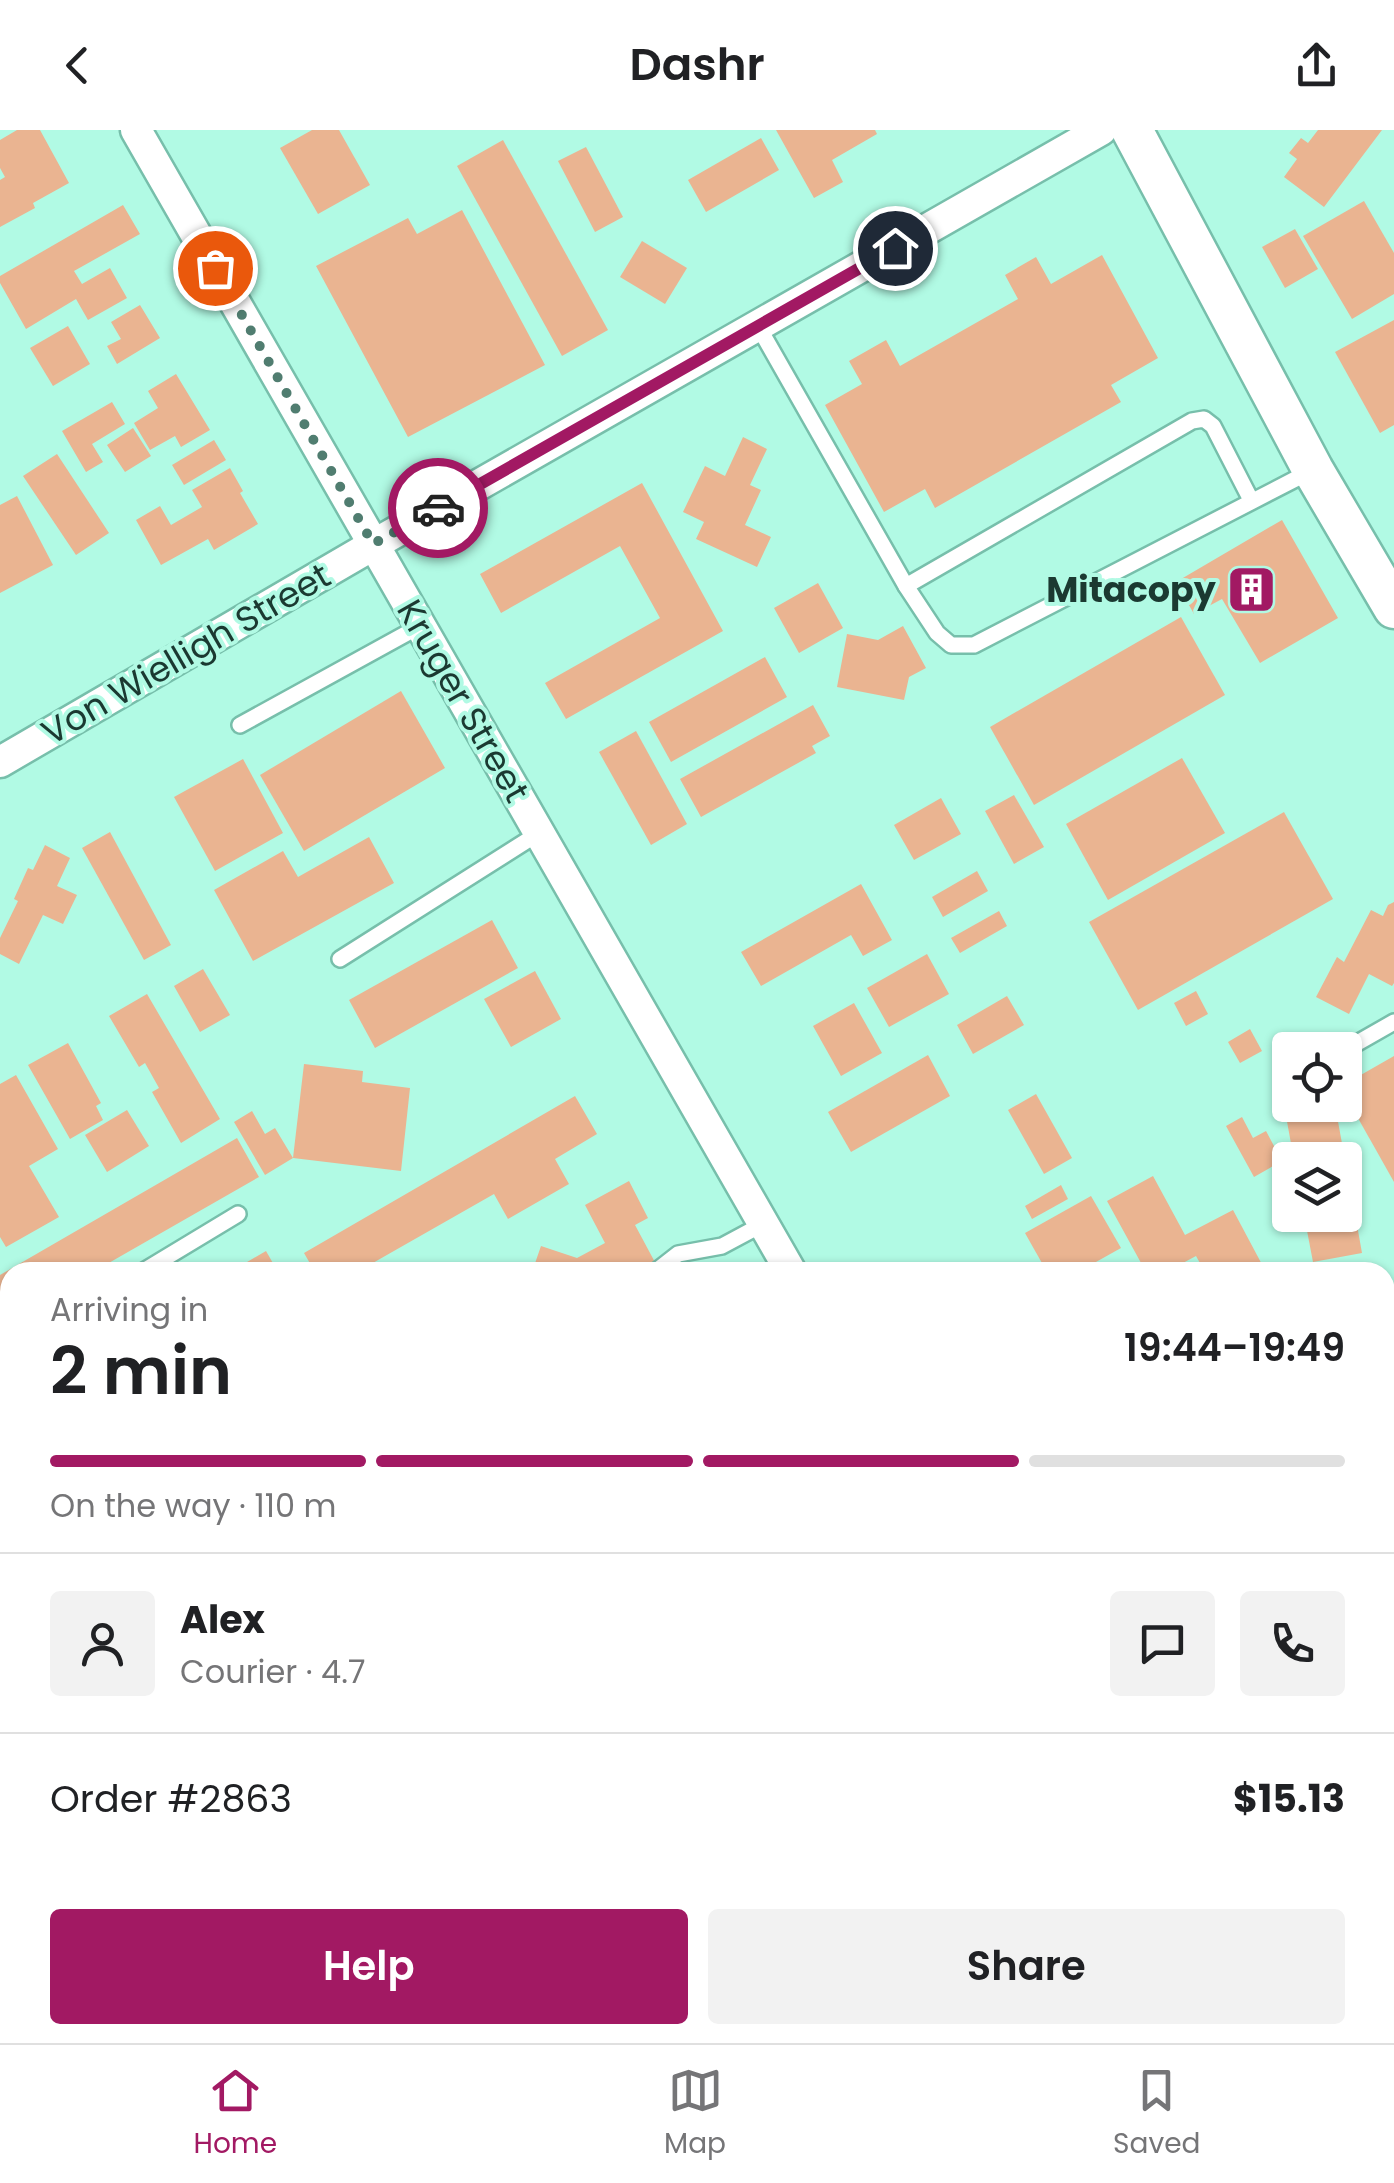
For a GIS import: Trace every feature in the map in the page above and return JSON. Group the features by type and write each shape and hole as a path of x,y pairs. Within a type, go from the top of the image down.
{"street":[{"name":"Kruger Street","path":"136,130 785,1262"},
{"name":"Von Wielligh Street","path":"0,762 373,544 1101,130"},
{"path":"1132,130 1313,470 1394,608"}],"lane":[{"path":"758,326 906,586 936,633 952,645 974,644 1313,470"},
{"path":"906,586 1192,421 1204,419 1213,426 1251,500"},
{"path":"240,725 420,626"},
{"path":"340,959 539,833"},
{"path":"1362,1040 1394,1022"},
{"path":"159,1262 238,1214"},
{"path":"668,1262 678,1254 722,1246 763,1224"}],"building":[{"path":"17,130 40,130 69,183 0,227 0,180 5,177 0,168 0,140"},
{"path":"312,130 339,130 370,185 318,214 280,148"},
{"path":"776,130 875,130 877,134 832,160 843,182 814,198"},
{"path":"1318,130 1382,130 1324,207 1284,177 1297,159 1289,153 1301,138 1308,143"},
{"path":"761,138 779,170 706,212 688,180"},
{"path":"503,140 608,330 562,356 457,166"},
{"path":"586,147 623,217 595,232 558,161"},
{"path":"1364,201 1394,253 1394,294 1352,319 1303,236"},
{"path":"123,205 140,234 74,271 82,284 110,268 127,298 88,320 76,299 26,329 0,283 0,276"},
{"path":"462,210 545,365 408,437 316,266 408,218 417,234"},
{"path":"1295,229 1318,269 1285,288 1262,247"},
{"path":"642,241 687,268 665,304 620,277"},
{"path":"1102,255 1158,358 1111,385 1121,402 935,508 925,489 884,512 825,405 862,384 849,361 886,340 900,366 1018,299 1005,275 1036,257 1051,284"},
{"path":"140,305 160,338 117,364 107,346 121,339 111,322"},
{"path":"1394,320 1394,425 1380,433 1335,352"},
{"path":"68,326 90,364 53,386 30,348"},
{"path":"176,374 210,430 181,447 175,436 150,450 134,423 158,408 148,391"},
{"path":"112,402 125,424 92,444 103,462 86,472 62,431"},
{"path":"133,428 151,456 125,472 107,445"},
{"path":"743,437 767,449 750,485 761,490 745,525 771,537 757,567 696,539 704,522 683,512 705,466 725,476"},
{"path":"214,440 226,460 184,485 172,465"},
{"path":"57,454 109,533 76,555 23,476"},
{"path":"230,468 258,524 214,550 208,539 161,565 136,520 160,506 171,525 202,507 192,490"},
{"path":"642,483 723,631 566,719 545,683 660,618 620,546 501,613 480,574"},
{"path":"17,496 53,565 0,593 0,505"},
{"name":"Mitacopy","path":"1282,520 1338,618 1260,663 1222,599 1194,614 1176,582"},
{"path":"818,583 843,628 799,653 774,608"},
{"path":"1181,617 1225,695 1034,805 990,727"},
{"path":"903,626 926,668 909,677 904,700 837,687 847,634 878,640"},
{"path":"765,657 787,697 671,762 649,722"},
{"path":"401,691 445,768 304,851 260,775"},
{"path":"813,705 830,736 812,746 816,753 701,817 680,779"},
{"path":"636,731 687,824 651,845 599,752"},
{"path":"1182,758 1225,833 1108,900 1066,824"},
{"path":"243,759 283,833 215,871 174,797"},
{"path":"1014,795 1044,847 1014,864 985,811"},
{"path":"941,798 961,834 914,860 894,825"},
{"path":"1284,812 1333,899 1138,1010 1089,922"},
{"path":"110,832 171,945 144,960 82,848"},
{"path":"369,837 394,883 253,961 214,890 283,851 298,877"},
{"path":"45,845 70,858 57,886 77,895 63,924 43,915 19,964 0,954 0,938 28,868 33,870"},
{"path":"977,871 988,891 943,917 932,897"},
{"path":"861,884 892,940 863,956 851,935 761,986 741,952"},
{"path":"1394,902 1392,986 1369,974 1349,1014 1316,997 1337,957 1344,962 1371,910 1383,916"},
{"path":"999,911 1007,926 960,953 951,938"},
{"path":"492,920 518,968 375,1048 349,1000"},
{"path":"927,954 949,994 889,1027 867,988"},
{"path":"203,969 230,1015 200,1032 174,986"},
{"path":"535,971 561,1019 511,1047 484,999"},
{"path":"1196,991 1208,1014 1186,1026 1174,1003"},
{"path":"147,994 220,1119 181,1143 152,1092 159,1088 145,1063 139,1067 109,1016"},
{"path":"1007,996 1024,1025 973,1054 957,1025"},
{"path":"854,1003 882,1053 841,1076 813,1026"},
{"path":"1250,1029 1262,1051 1240,1063 1228,1042"},
{"path":"68,1043 101,1103 96,1106 103,1120 70,1139 28,1065"},
{"path":"928,1055 950,1096 851,1152 828,1112"},
{"path":"1394,1056 1394,1182 1360,1122 1362,1074"},
{"path":"304,1064 363,1071 362,1082 410,1088 401,1171 293,1158"},
{"path":"16,1075 58,1149 29,1166 59,1217 6,1247 0,1237 0,1084"},
{"path":"1036,1094 1072,1158 1044,1174 1008,1110"},
{"path":"575,1096 597,1134 555,1159 569,1184 508,1219 494,1194 375,1262 309,1262 304,1253"},
{"path":"127,1110 149,1146 107,1172 85,1135"},
{"path":"252,1111 265,1134 275,1128 293,1158 265,1175 234,1122"},
{"path":"1242,1117 1253,1138 1266,1131 1272,1142 1272,1167 1254,1177 1226,1126"},
{"path":"1287,1122 1338,1122 1342,1142 1291,1142"},
{"path":"237,1138 259,1177 110,1262 22,1262"},
{"path":"1153,1176 1185,1235 1233,1210 1261,1262 1199,1262 1196,1256 1185,1262 1141,1262 1107,1201"},
{"path":"629,1181 648,1218 635,1225 655,1262 535,1262 541,1246 577,1258 605,1243 585,1205"},
{"path":"1061,1185 1068,1199 1032,1219 1025,1206"},
{"path":"1091,1196 1121,1248 1096,1262 1041,1262 1025,1233"},
{"path":"1307,1232 1358,1232 1362,1253 1313,1262"},
{"path":"266,1251 272,1262 247,1262"}],"way so far":[{"path":"215,268 373,544 438,508"}],"place":[{"name":"Mitacopy","path":"1251,590"}],"route":[{"path":"438,508 895,248"}]}
